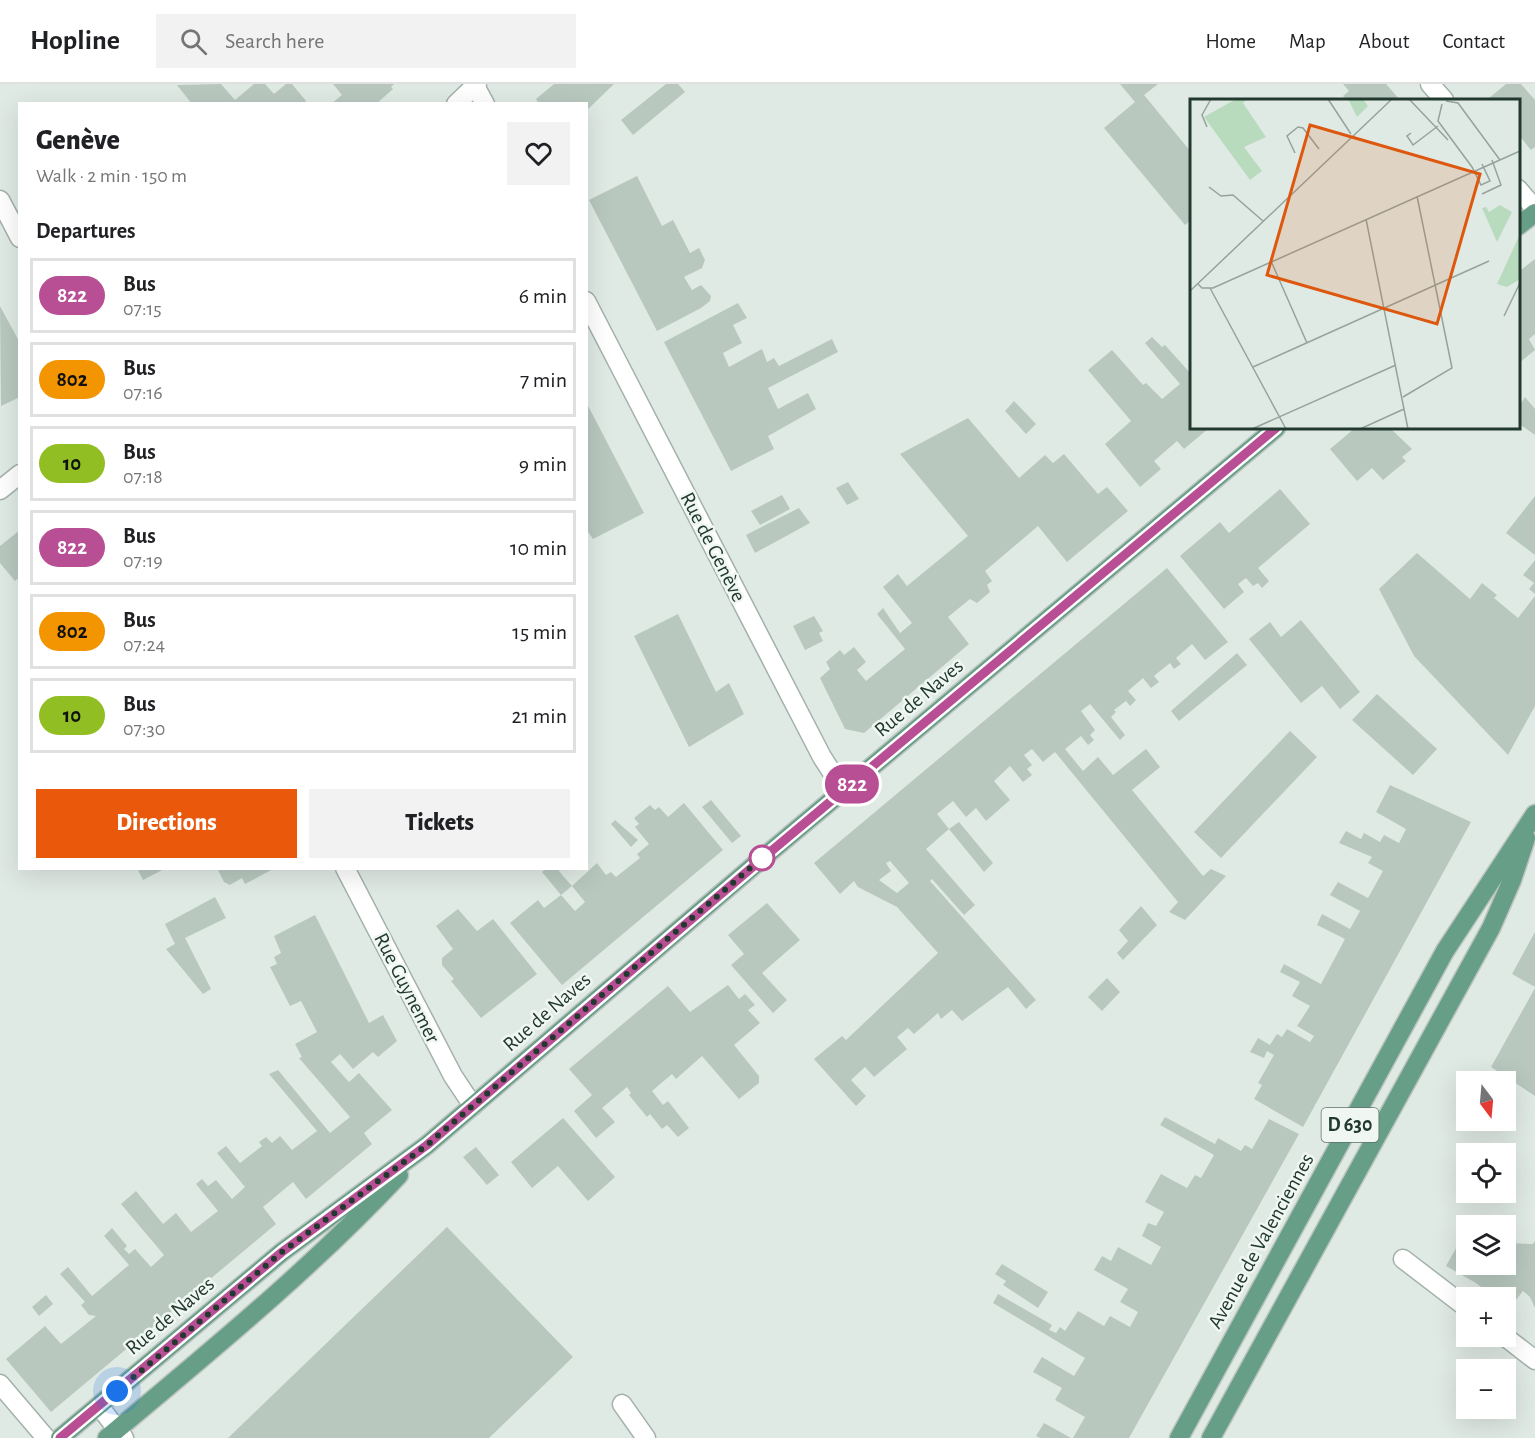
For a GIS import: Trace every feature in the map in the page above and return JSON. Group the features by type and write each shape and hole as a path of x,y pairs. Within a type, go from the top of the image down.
{"main road":[{"path":"1520,224 1535,211"},
{"name":"Rue de Naves","path":"60,1438 282,1252 427,1145 1275,429"},
{"name":"Avenue de Valenciennes","path":"1179,1438 1445,951 1533,817"},
{"name":"Avenue de Valenciennes","path":"1211,1438 1491,928 1512,880 1533,817"},
{"name":"Rue de Naves","path":"116,1435 331,1245 427,1145"}],"street":[{"path":"1431,84 1443,99"},
{"path":"458,102 476,85 483,102"},
{"path":"1520,192 1535,211"},
{"path":"0,200 18,234"},
{"name":"Rue de Genève","path":"588,305 822,757 844,791"},
{"path":"0,490 18,476"},
{"name":"Rue Guynemer","path":"346,870 453,1076 473,1106"},
{"path":"1403,1259 1456,1300"},
{"path":"1516,1345 1535,1360"},
{"path":"0,1384 46,1438"},
{"path":"622,1404 646,1438"},
{"path":"99,1406 116,1435"}],"building":[{"path":"221,84 235,100 254,84 265,84 274,94 286,84 292,84 306,101 190,102 177,85"},
{"path":"333,84 394,84 391,87 393,89 378,102 333,102 342,95"},
{"path":"554,84 614,84 588,109 588,102 538,102 536,99"},
{"path":"666,84 678,84 685,92 633,135 621,120"},
{"path":"1120,84 1158,84 1144,95 1190,151 1190,221 1185,225 1104,128 1135,102"},
{"path":"1343,84 1386,84 1399,99 1346,99 1343,96 1349,91"},
{"path":"1506,84 1521,84 1535,100 1535,147 1531,150 1520,136 1520,99 1489,98"},
{"path":"637,176 662,226 673,220 690,253 699,248 705,260 702,268 684,277 692,290 701,285 711,296 710,301 701,308 657,331 589,200"},
{"path":"1535,259 1535,334 1529,339 1535,350 1520,362 1520,270"},
{"path":"738,303 747,318 733,325 742,343 723,353 729,367 762,349 767,362 774,358 779,366 832,339 838,352 768,388 778,409 808,393 816,409 768,436 774,449 731,471 664,342"},
{"path":"0,306 18,339 18,398 1,406"},
{"path":"1152,337 1162,347 1165,345 1190,373 1190,429 1208,429 1184,449 1177,441 1154,461 1161,469 1140,487 1105,444 1131,421 1088,370 1112,350 1143,385 1146,383 1162,399 1180,384 1145,343"},
{"path":"1525,397 1535,409 1535,435 1520,424 1520,405"},
{"path":"1014,401 1036,424 1026,434 1005,411"},
{"path":"588,406 644,513 593,539 588,532"},
{"path":"968,418 1019,478 1045,455 1053,463 1064,454 1098,494 1107,487 1128,511 1067,562 1038,526 985,571 992,581 987,585 990,592 977,603 970,599 948,617 969,644 864,733 845,729 820,678 830,669 826,662 840,650 844,655 854,647 866,662 857,670 866,681 905,649 877,614 883,608 900,633 912,623 883,587 898,574 907,586 968,536 900,454"},
{"path":"1354,429 1391,429 1412,449 1402,457 1406,461 1383,480 1372,468 1357,481 1330,449"},
{"path":"848,482 859,499 847,505 836,488"},
{"path":"1280,489 1310,524 1258,568 1269,581 1262,588 1258,583 1253,586 1246,578 1238,584 1244,592 1224,609 1180,556 1220,522 1229,533"},
{"path":"782,495 790,509 760,525 751,511"},
{"path":"1535,496 1535,555 1506,533"},
{"path":"799,508 810,523 755,553 746,535"},
{"path":"18,532 18,579 15,581 0,563 0,546"},
{"path":"1417,553 1470,599 1482,583 1497,595 1494,598 1518,618 1535,596 1535,706 1508,755 1414,656 1379,589"},
{"path":"1535,560 1535,594 1529,589 1534,583 1523,575"},
{"path":"1167,568 1228,642 1205,660 1192,644 1176,658 1181,664 1174,669 1170,663 1154,676 1159,682 1151,688 1143,678 1128,691 1136,700 1130,706 1126,701 1114,710 1116,712 1111,717 1125,735 1120,740 1090,704 1081,711 1095,730 1090,735 1094,740 1088,745 1081,736 1065,749 1083,771 1098,757 1113,775 1146,749 1160,767 1132,790 1203,876 1211,869 1226,876 1185,920 1169,912 1178,902 1055,752 1043,762 1032,749 1024,755 1032,765 1027,769 1032,775 1023,782 1010,766 994,781 1010,800 986,821 976,808 966,817 953,801 937,814 949,829 926,849 975,905 964,915 932,879 930,881 1036,1000 1026,1009 1008,987 962,1021 952,1010 941,1019 938,1013 914,1034 908,1028 897,1037 907,1049 874,1077 865,1067 851,1080 866,1096 856,1106 814,1059 842,1036 846,1040 938,953 897,907 858,887 854,881 840,894 814,863","holes":["890,861 909,883 897,893 879,880 891,871 886,863"]},
{"path":"678,614 716,692 729,683 744,714 689,747 634,636"},
{"path":"814,616 823,631 819,633 823,641 805,650 793,626"},
{"path":"1301,620 1360,692 1340,709 1322,686 1301,703 1249,639 1270,622 1281,637"},
{"path":"1237,653 1247,665 1179,721 1171,711"},
{"path":"1377,694 1437,749 1413,775 1352,720"},
{"path":"1290,731 1317,757 1221,858 1194,832"},
{"path":"1390,785 1471,822 1303,1127 1254,1099 1262,1085 1258,1083 1274,1055 1267,1051 1264,1058 1250,1052 1258,1038 1270,1045 1277,1034 1282,1037 1287,1029 1310,1042 1314,1036 1297,1026 1310,1006 1292,996 1300,982 1280,972 1284,964 1321,984 1345,939 1317,925 1322,914 1350,929 1360,911 1330,895 1338,882 1368,898 1383,871 1368,863 1372,857 1339,843 1346,831 1361,839 1364,833 1380,842 1384,835 1399,843 1406,829 1376,812"},
{"path":"711,800 741,836 732,843 702,807"},
{"path":"684,803 723,850 562,985 510,923 538,900 544,908 561,895 575,911 585,902 572,886 597,863 606,875 611,872 616,877 640,858 637,854 649,844 635,827 639,824 634,818 650,805 655,810 659,807 668,817"},
{"path":"615,820 638,840 631,847 611,824"},
{"path":"959,822 993,863 984,872 949,829"},
{"path":"138,870 162,870 143,880"},
{"path":"218,870 271,870 245,884 242,878 230,885 224,882"},
{"path":"558,870 572,886 561,895 542,872"},
{"path":"215,897 226,918 185,938 211,989 203,994 166,949 175,944 165,924"},
{"path":"767,903 800,940 762,973 787,1000 773,1013 731,965 744,954 728,935"},
{"path":"1141,906 1157,925 1123,960 1117,953 1128,941 1119,930"},
{"path":"458,909 477,931 493,919 537,974 481,1018 451,981 454,979 442,965 442,958 453,949 436,926"},
{"path":"315,915 369,1023 383,1015 397,1041 378,1057 373,1052 353,1069 340,1054 331,1062 349,1082 359,1073 392,1110 364,1133 372,1144 306,1199 293,1182 263,1207 276,1224 51,1412 6,1359 45,1326 61,1344 96,1316 89,1315 81,1305 85,1302 60,1274 68,1267 92,1296 129,1265 104,1236 112,1228 127,1246 124,1249 129,1254 135,1249 151,1267 164,1255 121,1204 136,1191 163,1224 176,1213 191,1232 218,1211 196,1184 202,1179 208,1186 216,1180 232,1199 245,1187 217,1153 226,1146 240,1163 262,1146 259,1142 266,1137 272,1143 280,1136 292,1150 317,1131 269,1074 278,1070 330,1133 350,1117 299,1058 302,1057 295,1044 317,1032 301,1001 290,1006 270,967 277,964 274,957 281,953 274,936"},
{"path":"1535,932 1535,987 1512,974"},
{"path":"1107,978 1120,992 1102,1011 1088,997"},
{"path":"728,985 739,999 745,994 755,1005 748,1010 760,1023 734,1045 759,1076 759,1083 739,1099 702,1056 676,1079 672,1074 652,1091 663,1105 668,1101 689,1128 678,1137 667,1125 662,1129 650,1114 647,1117 629,1095 631,1093 627,1087 602,1108 615,1122 596,1138 574,1111 592,1095 569,1069 668,986 690,1012"},
{"path":"1535,988 1535,1096 1516,1083 1516,1071 1497,1071 1491,1067"},
{"path":"1165,1117 1215,1144 1218,1138 1241,1151 1245,1145 1252,1149 1269,1119 1299,1134 1129,1438 1073,1438 1085,1417 1055,1400 1062,1388 1033,1372 1042,1357 1074,1376 1085,1358 993,1303 998,1294 1052,1325 1049,1330 1056,1333 1060,1327 1065,1331 1078,1311 1104,1326 1110,1316 1130,1327 1138,1312 1120,1302 1128,1289 1094,1270 1102,1256 1111,1261 1118,1247 1151,1265 1161,1247 1142,1236 1148,1223 1156,1226 1164,1212 1145,1202 1161,1174 1187,1188 1195,1175 1201,1178 1214,1155 1160,1125"},
{"path":"563,1118 615,1177 588,1201 558,1166 532,1188 511,1162"},
{"path":"476,1147 499,1175 487,1185 463,1157"},
{"path":"447,1227 573,1357 489,1438 228,1438"},
{"path":"1535,1241 1535,1308 1530,1297 1523,1291 1516,1300 1516,1287 1481,1287 1462,1275 1516,1275 1516,1243 1533,1244"},
{"path":"1456,1248 1456,1272 1446,1266"},
{"path":"1002,1264 1048,1292 1038,1308 1003,1285 1006,1281 995,1274"},
{"path":"46,1295 53,1304 39,1316 32,1307"},
{"path":"1044,1423 1071,1438 1036,1436"}],"bus line":[{"name":"822","path":"60,1438 282,1252 427,1145 769,853 1275,429"}],"route":[{"path":"117,1391 282,1252 427,1145 762,858"}]}
